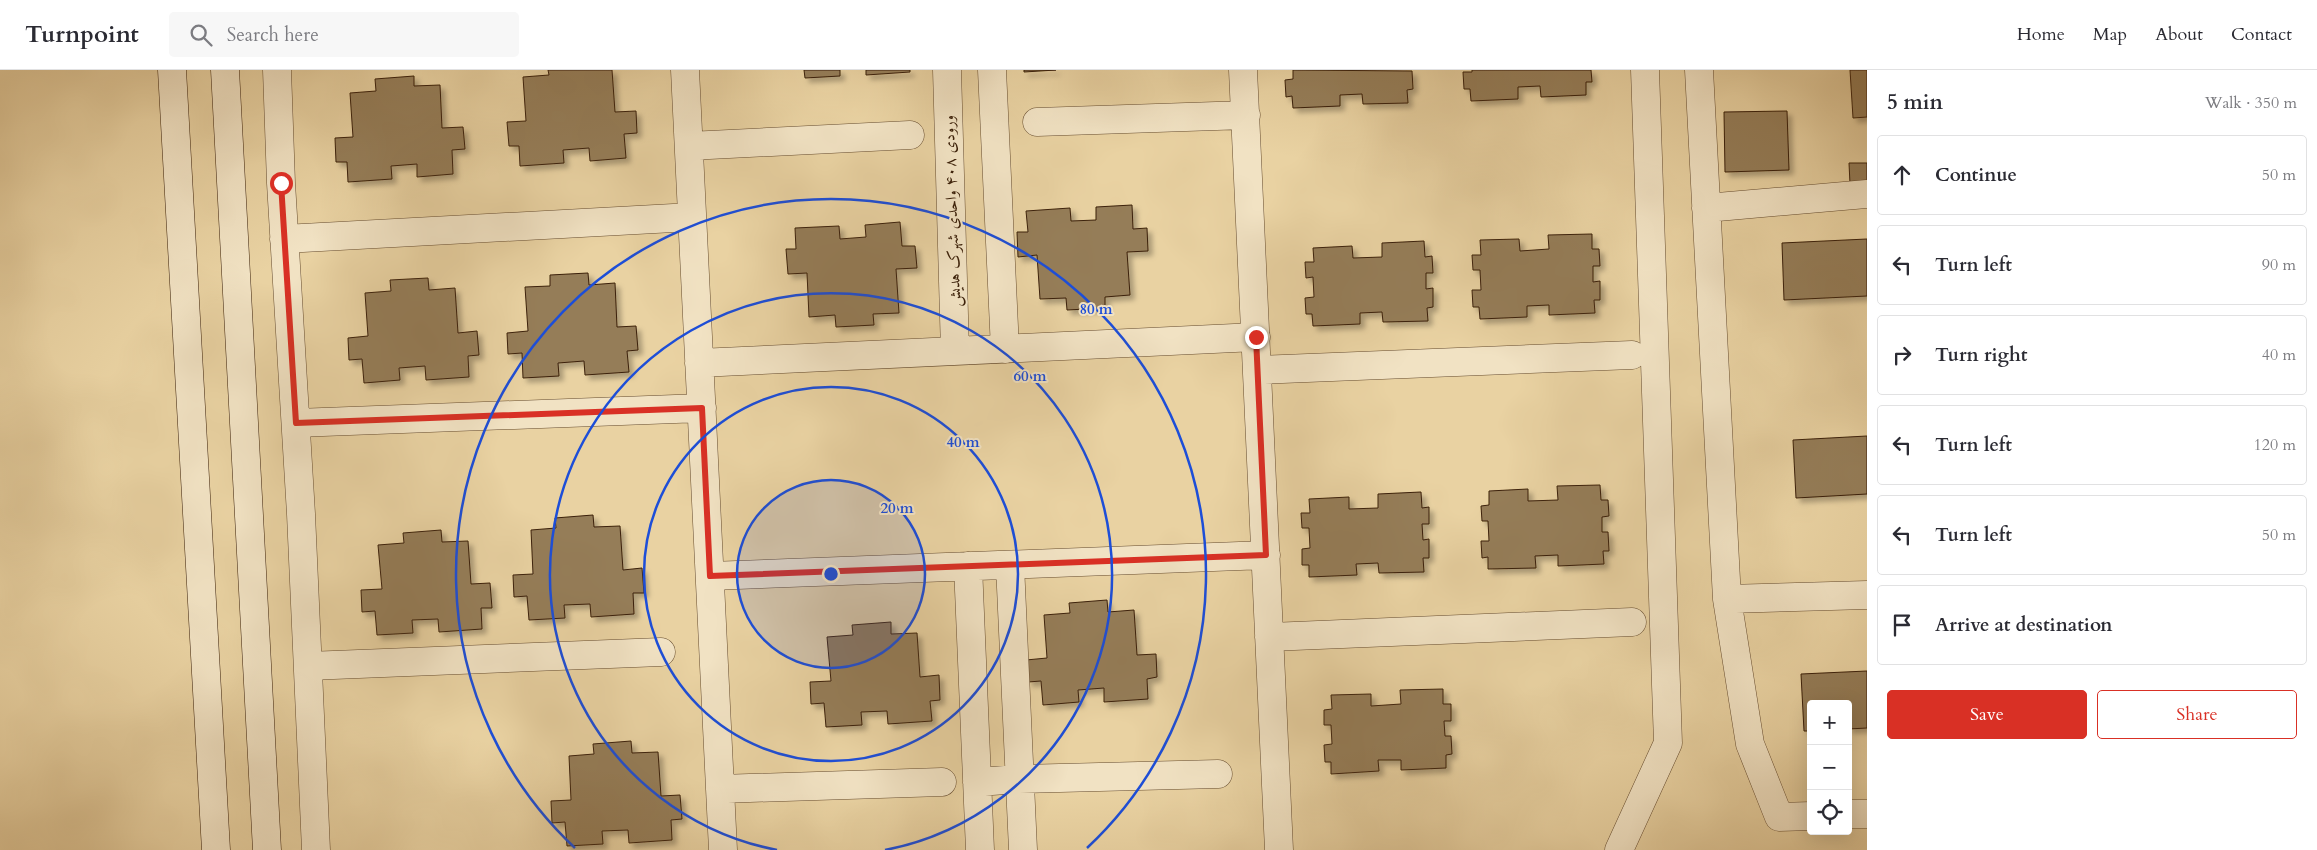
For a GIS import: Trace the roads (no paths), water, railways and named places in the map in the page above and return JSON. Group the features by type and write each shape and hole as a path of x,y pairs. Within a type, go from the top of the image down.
{"street":[{"path":"172,70 216,850"},
{"path":"225,70 267,850"},
{"path":"277,70 316,850"},
{"path":"685,70 723,850"},
{"name":"ورودی ۴۰۸ واحدی شهرک هدیش","path":"947,70 955,351"},
{"path":"992,70 1005,349"},
{"path":"1243,70 1279,850"},
{"path":"1619,850 1668,743 1646,70"},
{"path":"1699,70 1727,599 1750,744 1779,817 1807,816"},
{"path":"1037,122 1246,115"},
{"path":"688,146 910,135"},
{"path":"1706,208 1867,194"},
{"path":"284,239 692,217"},
{"path":"699,363 1256,337"},
{"path":"1257,370 1632,356"},
{"path":"296,423 702,408"},
{"path":"710,576 1266,555"},
{"path":"1010,565 1023,850"},
{"path":"968,566 980,850"},
{"path":"1727,599 1867,595"},
{"path":"1269,637 1632,622"},
{"path":"308,666 661,652"},
{"path":"977,782 1020,779 1218,774"},
{"path":"720,789 942,782"},
{"path":"1852,814 1867,814"}]}
